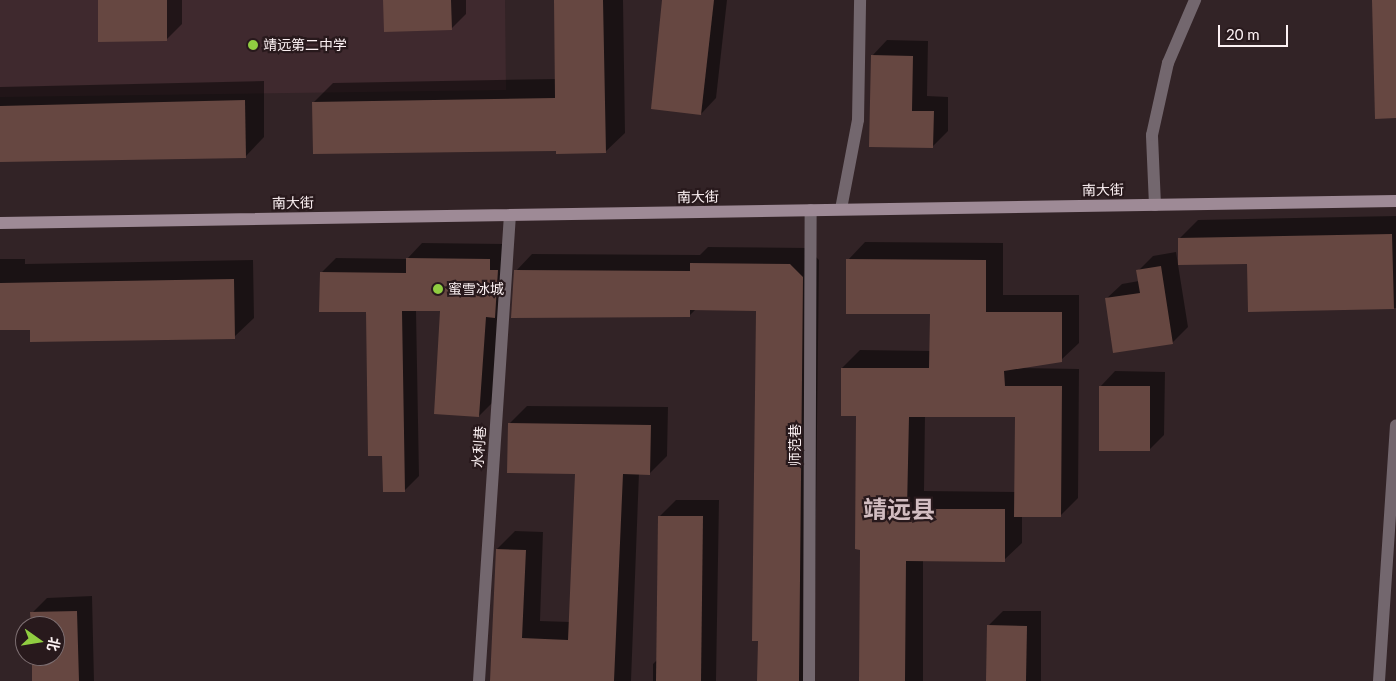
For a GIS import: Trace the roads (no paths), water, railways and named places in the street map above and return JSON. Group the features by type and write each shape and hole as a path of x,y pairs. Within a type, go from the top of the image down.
{"street":[{"path":"841,209 858,120 860,0"},
{"path":"1155,205 1152,135 1168,63 1195,0"},
{"name":"南大街","path":"0,223 1396,201"},
{"name":"师范巷","path":"809,681 811,210"},
{"name":"水利巷","path":"478,681 510,215"},
{"path":"1379,681 1392,543 1396,426"}],"place":[{"name":"靖远第二中学","path":"253,45"},
{"name":"蜜雪冰城","path":"438,289"}],"district":[{"name":"靖远县","path":"899,509"}]}
